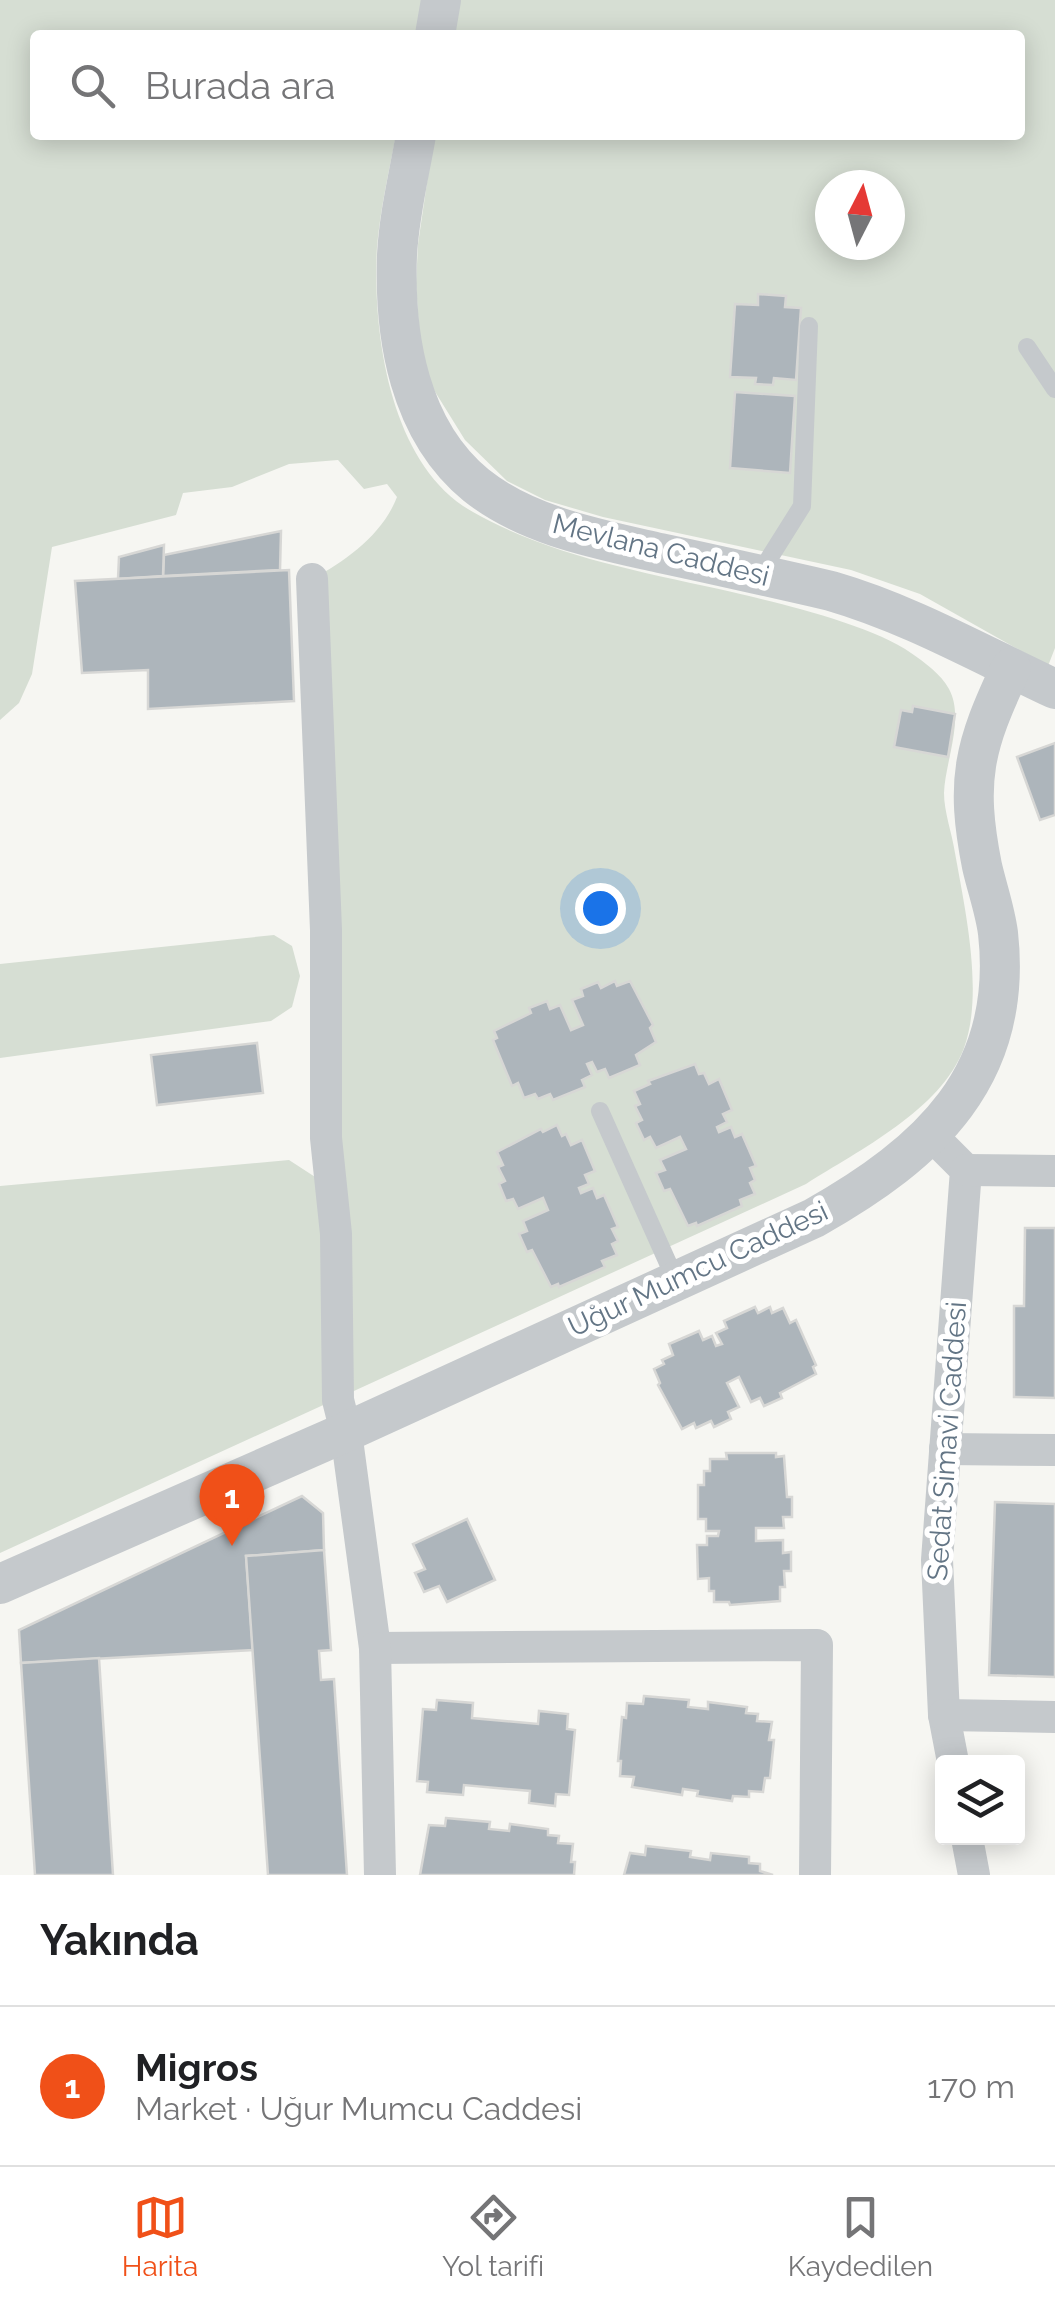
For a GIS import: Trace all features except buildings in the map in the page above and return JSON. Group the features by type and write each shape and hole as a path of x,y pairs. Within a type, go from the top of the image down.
{"street":[{"path":"436,30 441,0"},
{"name":"Mevlana Caddesi","path":"415,140 402,209 396,284 405,358 420,412 458,468 477,486 524,512 581,534 831,591 898,613 1055,689"},
{"path":"312,579 326,930 326,1138 336,1234 338,1400 346,1432 375,1648 380,1875"},
{"name":"Uğur Mumcu Caddesi","path":"0,1584 346,1432 814,1218 860,1192 930,1134 975,1078 995,1025 1002,980 998,928 974,824 974,772 984,726 1011,668"},
{"path":"930,1134 966,1170 1055,1170"},
{"name":"Sedat Simavi Caddesi","path":"952,1755 944,1715 936,1598 966,1170"},
{"path":"945,1449 1055,1450"},
{"path":"375,1648 816,1645 816,1875"},
{"path":"944,1715 1055,1717"},
{"path":"968,1845 974,1875"}],"lane":[{"path":"759,575 802,506 809,326"},
{"path":"1027,347 1055,390"},
{"path":"600,1111 676,1281"}],"shaded area":[{"path":"0,0 424,0 416,30 30,30 30,140 395,140 377,247 383,357 405,431 422,463 445,491 503,528 566,552 774,602 874,633 916,657 937,673 949,689 955,713 944,800 968,925 973,977 970,1026 964,1048 953,1070 918,1109 806,1184 0,1553 0,1186 289,1160 329,1186 312,579 362,545 383,523 397,497 387,484 364,489 338,460 289,464 232,487 183,493 176,515 52,547 32,674 19,703 0,720"},
{"path":"458,0 1055,0 1055,648 1048,666 920,594 851,570 603,517 545,500 507,481 465,440 429,382 420,344 416,284 433,140 1025,140 1025,30 453,30"},
{"path":"274,935 292,946 300,976 292,1007 271,1021 0,1058 0,964"}],"place":[{"name":"Migros","path":"232,1546"}]}
